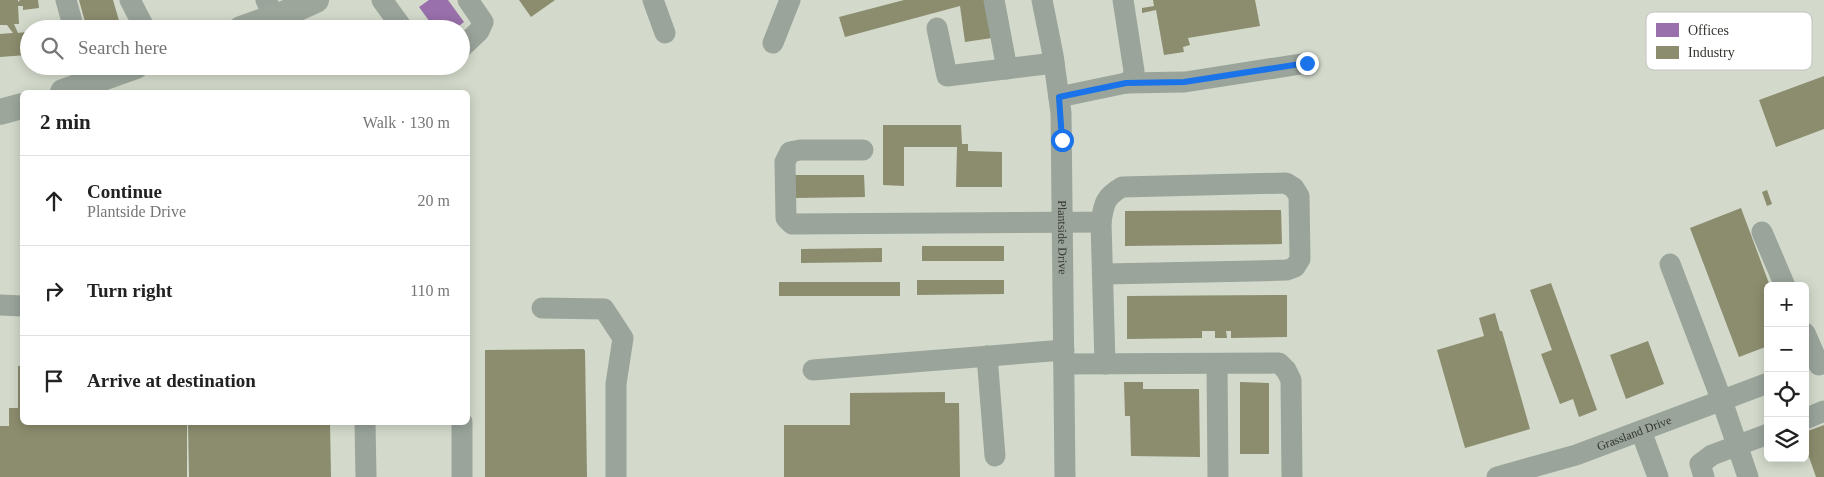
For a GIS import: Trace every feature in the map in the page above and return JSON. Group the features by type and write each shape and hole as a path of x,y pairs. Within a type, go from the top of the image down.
{"main road":[{"path":"253,20 270,8 316,0"},
{"path":"69,90 111,75"},
{"path":"0,112 20,107"}],"street":[{"path":"66,0 72,20"},
{"path":"130,0 140,20"},
{"path":"382,0 396,20"},
{"path":"468,0 483,22 479,31 470,40"},
{"path":"653,0 665,34"},
{"path":"773,43 790,0"},
{"path":"994,0 1007,68"},
{"name":"Plantside Drive","path":"1042,0 1054,62 1061,114 1066,477"},
{"path":"1122,0 1134,71 1132,78 1126,83"},
{"path":"937,28 947,76 1054,62"},
{"path":"1059,97 1126,83 1184,82 1307,63"},
{"path":"863,150 800,150 790,152 785,162 786,218 792,224 1101,222"},
{"path":"1104,274 1287,270 1296,267 1300,259 1299,196 1294,188 1286,183 1122,187 1110,194 1103,206 1101,222 1106,364"},
{"path":"1762,232 1783,282"},
{"path":"1670,264 1722,401 1748,477"},
{"path":"0,305 20,306"},
{"path":"542,308 604,310 623,338 616,384 616,477"},
{"path":"1809,345 1816,366"},
{"path":"987,356 995,456"},
{"path":"813,370 987,356 1064,357 1106,364 1279,363 1286,370 1291,380 1292,477"},
{"path":"1218,364 1218,477"},
{"name":"Grassland Drive","path":"1497,477 1576,455 1764,385"},
{"path":"1809,417 1824,411"},
{"path":"365,425 366,477"},
{"path":"462,425 462,477"},
{"path":"1641,431 1658,477"},
{"path":"1704,477 1700,464 1712,454 1764,436"}],"shaded area":[{"path":"0,0 1824,0 1824,477 0,477"}],"building: Offices":[{"path":"429,0 448,0 463,20 428,20 419,7"}],"building: Industry":[{"path":"0,0 18,0 18,2 20,0 38,0 39,8 23,10 23,6 18,6 19,24 14,24 18,33 20,33 20,56 0,57 0,34 13,33 7,25 0,25"},
{"path":"79,0 113,0 119,20 85,20"},
{"path":"519,0 555,0 531,17"},
{"path":"904,0 986,0 992,38 965,42 960,6 845,37 839,17"},
{"path":"1153,0 1255,0 1260,26 1188,38 1190,45 1183,47 1184,52 1164,55 1156,10 1142,13 1142,8 1154,6"},
{"path":"1824,76 1824,129 1776,147 1759,100"},
{"path":"883,125 961,125 962,144 968,144 968,151 1002,152 1002,187 956,187 957,147 904,147 904,186 883,185"},
{"path":"795,175 864,175 865,197 795,198"},
{"path":"1767,190 1772,204 1767,206 1762,192"},
{"path":"1741,208 1769,282 1764,282 1764,348 1739,357 1690,228"},
{"path":"1281,210 1282,244 1125,246 1125,211"},
{"path":"922,246 1004,246 1004,261 922,261"},
{"path":"882,248 882,262 801,263 801,249"},
{"path":"917,280 1004,280 1004,294 917,295"},
{"path":"779,282 900,282 900,296 779,296"},
{"path":"1551,283 1597,410 1579,417 1573,399 1560,404 1541,354 1552,350 1530,290"},
{"path":"1287,295 1287,337 1231,338 1231,331 1226,331 1227,338 1215,338 1215,331 1202,331 1202,338 1127,339 1127,296"},
{"path":"1495,313 1500,331 1502,331 1530,429 1465,448 1437,350 1484,336 1479,318"},
{"path":"1648,341 1664,384 1626,399 1610,355"},
{"path":"584,349 587,477 485,477 485,350"},
{"path":"18,366 20,366 20,425 187,425 187,477 0,477 0,426 9,426 9,408 18,408"},
{"path":"1124,382 1143,382 1143,389 1199,389 1200,457 1131,456 1130,416 1125,416"},
{"path":"1240,382 1269,383 1269,454 1240,454"},
{"path":"945,392 945,403 959,403 960,477 784,477 784,425 850,425 850,393"},
{"path":"188,425 330,425 331,477 189,477"},
{"path":"1824,425 1824,477 1816,477 1809,457 1809,431"}],"route":[{"path":"1062,140 1059,97 1126,83 1184,82 1307,63"}]}
